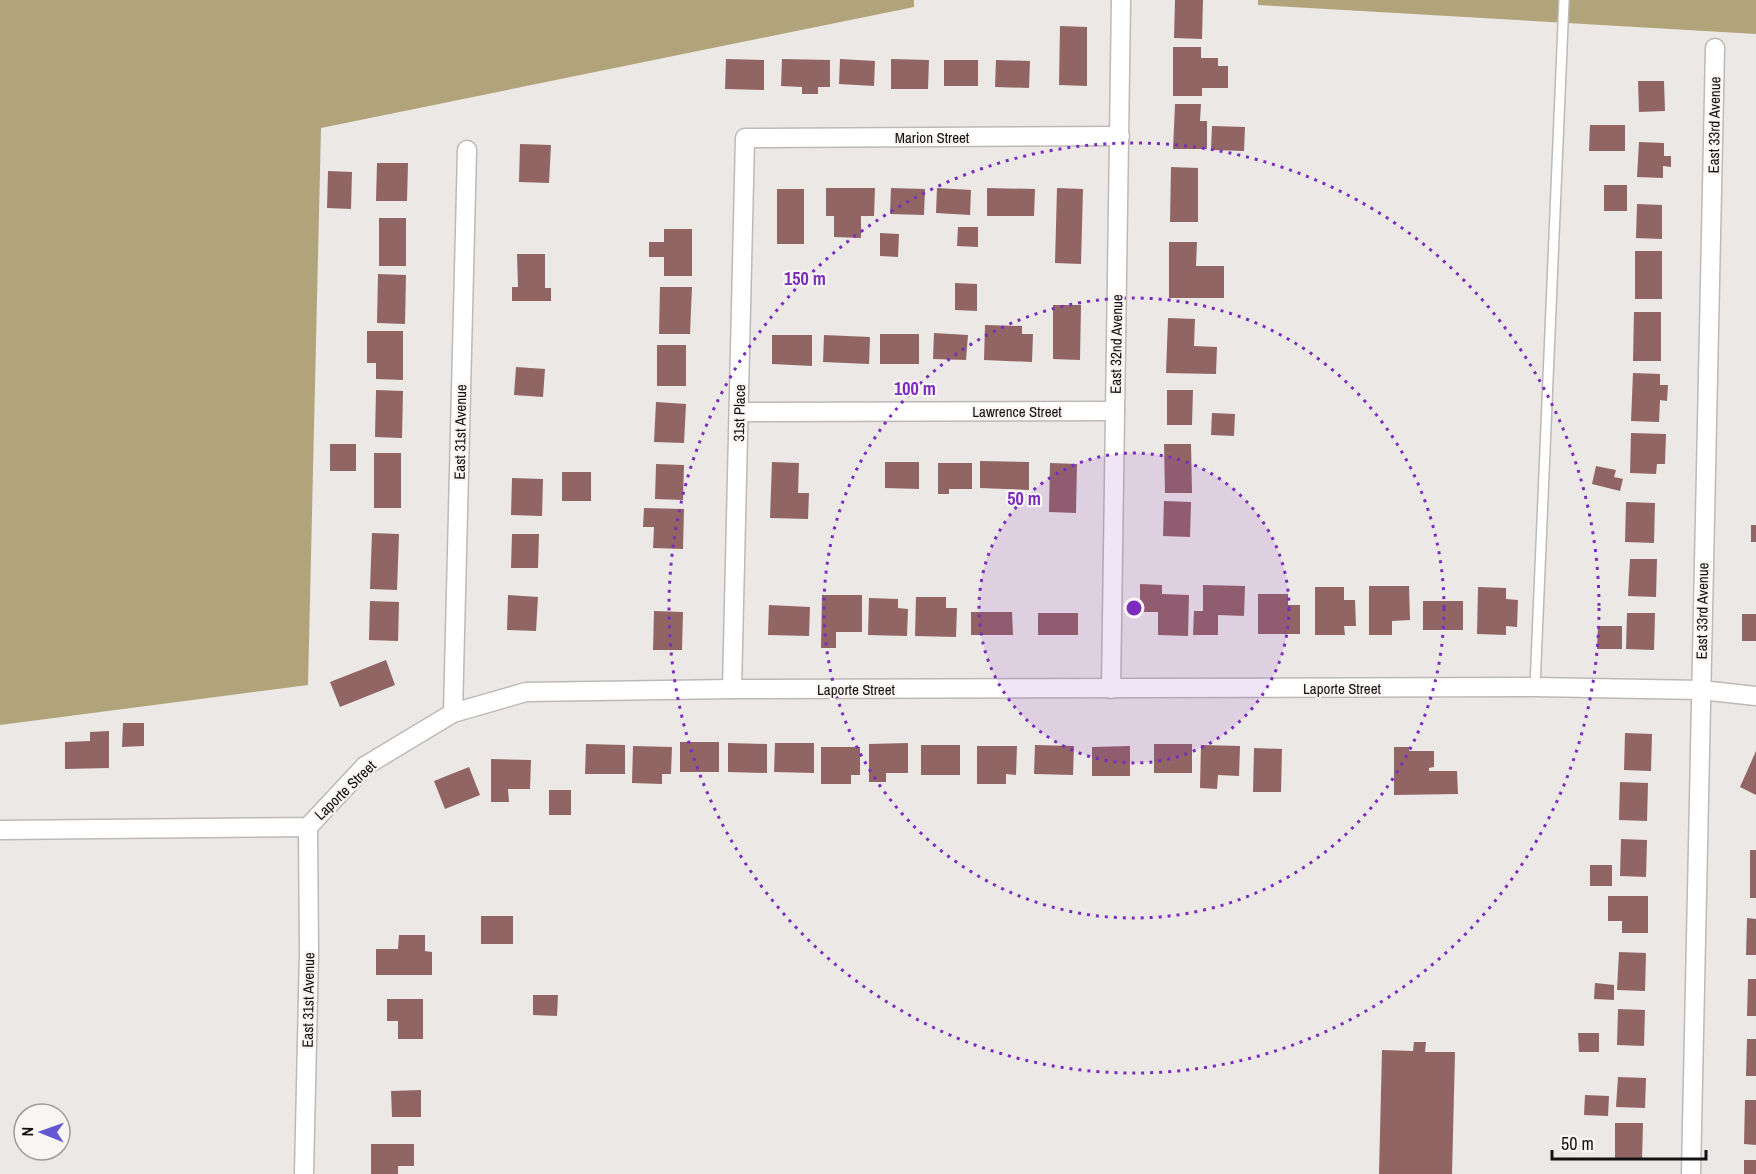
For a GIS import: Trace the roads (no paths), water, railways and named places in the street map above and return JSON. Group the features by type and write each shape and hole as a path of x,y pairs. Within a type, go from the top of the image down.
{"street":[{"name":"East 32nd Avenue","path":"1111,689 1121,0"},
{"name":"East 33rd Avenue","path":"1691,1174 1715,48"},
{"name":"Marion Street","path":"745,138 1120,136"},
{"name":"31st Place","path":"732,689 745,138"},
{"name":"East 31st Avenue","path":"453,713 466,150"},
{"name":"Lawrence Street","path":"739,412 1115,411"},
{"name":"Laporte Street","path":"0,830 308,827 365,766 453,713 526,692 732,689 1535,687 1701,690 1756,696"},
{"name":"East 31st Avenue","path":"304,1174 309,953 308,827"}],"lane":[{"path":"1535,687 1564,0"}]}
